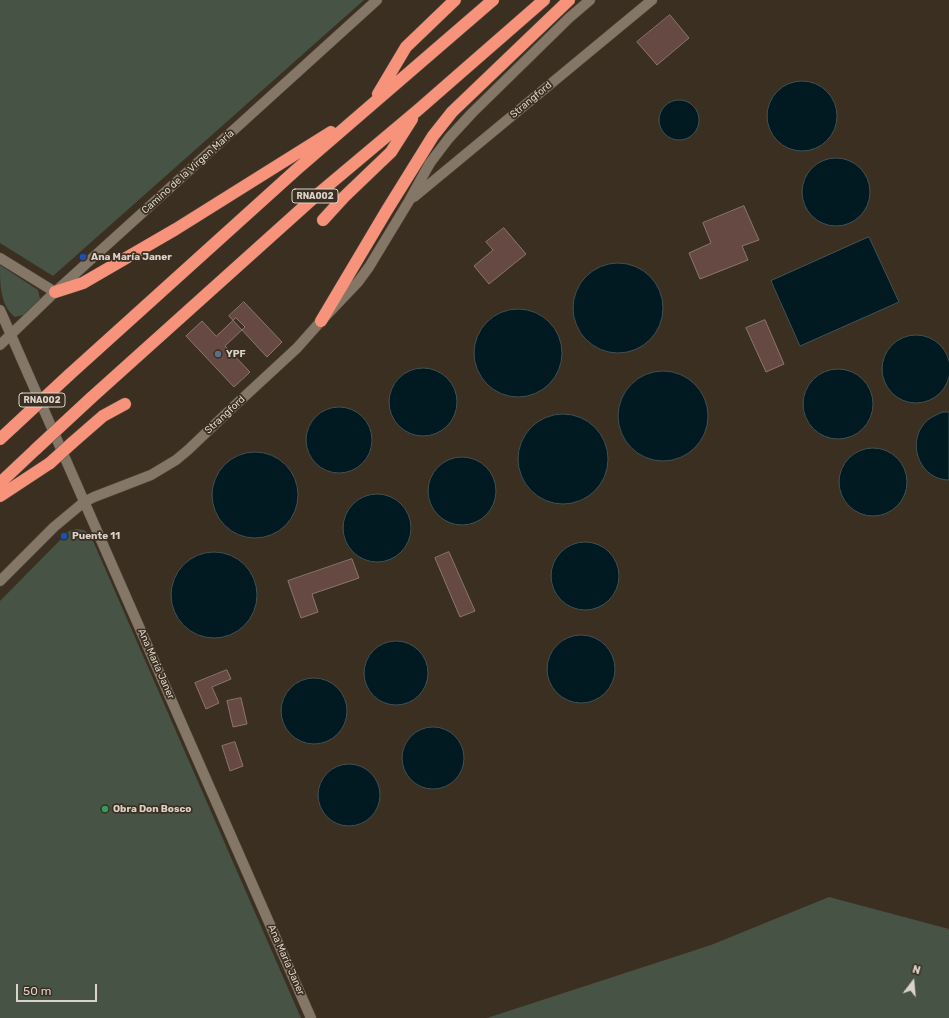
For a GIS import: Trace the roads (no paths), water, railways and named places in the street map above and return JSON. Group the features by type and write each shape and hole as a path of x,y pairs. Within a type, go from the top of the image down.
{"highway":[{"path":"372,104 406,47 455,0"},
{"name":"RNA002","path":"0,439 296,170 493,0"},
{"name":"RNA002","path":"0,483 90,398 318,194 418,110 544,0"},
{"path":"321,321 433,136 452,112 569,0"},
{"path":"323,220 344,197 391,152 418,110"},
{"path":"55,292 84,283 212,207 361,114"},
{"path":"0,496 50,463 103,416 125,404"}],"street":[{"name":"Camino de la Virgen María","path":"0,345 55,292 377,0"},
{"name":"Strangford","path":"0,581 54,527 84,502 151,475 176,460 297,348 358,282 409,201 430,163 449,138 477,108 569,18 590,0"},
{"name":"Strangford","path":"409,201 652,0"},
{"path":"0,258 55,292"},
{"name":"Ana María Janer","path":"0,310 311,1018"}],"water":[{"path":"802,81 815,84 827,91 834,103 837,116 834,129 827,141 815,148 802,151 789,148 777,141 770,129 767,116 770,103 777,91 789,84"},
{"path":"675,100 683,100 690,103 696,109 699,120 696,131 690,137 683,140 675,140 668,137 662,131 659,124 659,116 662,109 668,103"},
{"path":"829,158 843,158 855,163 865,173 870,185 870,199 865,211 855,221 843,226 829,226 817,221 807,211 802,199 802,185 807,173 817,163"},
{"path":"869,237 899,302 800,346 771,281"},
{"path":"618,263 635,267 650,276 659,291 663,308 659,325 650,340 635,349 618,353 601,349 586,340 577,325 573,308 577,291 586,276 601,267"},
{"path":"518,309 535,313 549,322 558,336 562,353 558,370 549,384 535,393 518,397 501,393 487,384 478,370 474,353 478,336 487,322 501,313"},
{"path":"916,335 929,338 940,345 947,356 950,369 947,382 940,393 929,400 916,403 903,400 892,393 885,382 882,369 885,356 892,345 903,338"},
{"path":"423,368 436,371 447,378 454,389 457,402 454,415 447,426 436,433 423,436 410,433 399,426 392,415 389,402 392,389 399,378 410,371"},
{"path":"838,369 857,375 867,385 873,404 867,423 857,433 838,439 819,433 809,423 803,404 809,385 819,375"},
{"path":"663,371 680,375 695,384 704,399 708,416 704,433 695,448 680,457 663,461 646,457 631,448 622,433 618,416 622,399 631,384 646,375"},
{"path":"332,407 346,407 358,412 367,421 372,433 370,453 363,464 346,473 332,473 320,468 311,459 306,447 306,433 311,421 320,412"},
{"path":"943,412 949,412 949,480 939,478 924,468 917,452 916,442 918,433 923,425 930,419"},
{"path":"563,414 572,415 588,422 600,434 607,450 607,468 600,484 588,496 572,503 563,504 554,503 538,496 526,484 519,468 518,459 519,450 526,434 538,422 554,415"},
{"path":"873,448 886,451 897,458 904,469 907,482 904,495 897,506 886,513 873,516 860,513 849,506 842,495 839,482 842,469 849,458 860,451"},
{"path":"247,452 263,452 272,455 286,464 295,478 298,487 298,503 295,512 286,526 272,535 263,538 247,538 231,531 224,526 219,519 212,503 212,487 219,471 224,464 231,459"},
{"path":"462,457 475,460 486,467 493,478 496,491 493,504 486,515 475,522 462,525 449,522 438,515 431,504 428,491 431,478 438,467 449,460"},
{"path":"377,494 390,497 401,504 408,515 411,528 408,541 401,552 390,559 377,562 364,559 353,552 346,541 343,528 346,515 353,504 364,497"},
{"path":"585,542 598,545 609,552 616,563 619,576 616,589 609,600 598,607 585,610 572,607 561,600 554,589 551,576 554,563 561,552 572,545"},
{"path":"214,552 230,556 244,565 253,579 257,595 253,611 244,625 230,634 214,638 198,634 184,625 175,611 171,595 175,579 184,565 198,556"},
{"path":"581,635 594,638 605,645 612,656 615,669 612,682 605,693 594,700 581,703 568,700 557,693 550,682 547,669 550,656 557,645 568,638"},
{"path":"390,641 402,641 419,650 426,661 428,673 426,685 419,696 402,705 390,705 378,700 369,691 364,679 364,667 369,655 378,646"},
{"path":"314,678 327,681 337,688 344,698 347,711 344,724 337,734 327,741 314,744 301,741 291,734 284,724 281,711 284,698 291,688 301,681"},
{"path":"427,727 439,727 455,736 462,746 464,758 462,770 455,780 439,789 427,789 416,784 407,775 402,764 402,752 407,741 416,732"},
{"path":"343,764 355,764 371,773 378,783 380,795 378,807 371,817 355,826 343,826 332,821 323,812 318,801 318,789 323,778 332,769"}],"place":[{"name":"Ana María Janer","path":"83,257"},
{"name":"YPF","path":"218,354"},
{"name":"Puente 11","path":"64,536"},
{"name":"Obra Don Bosco","path":"105,809"}]}
